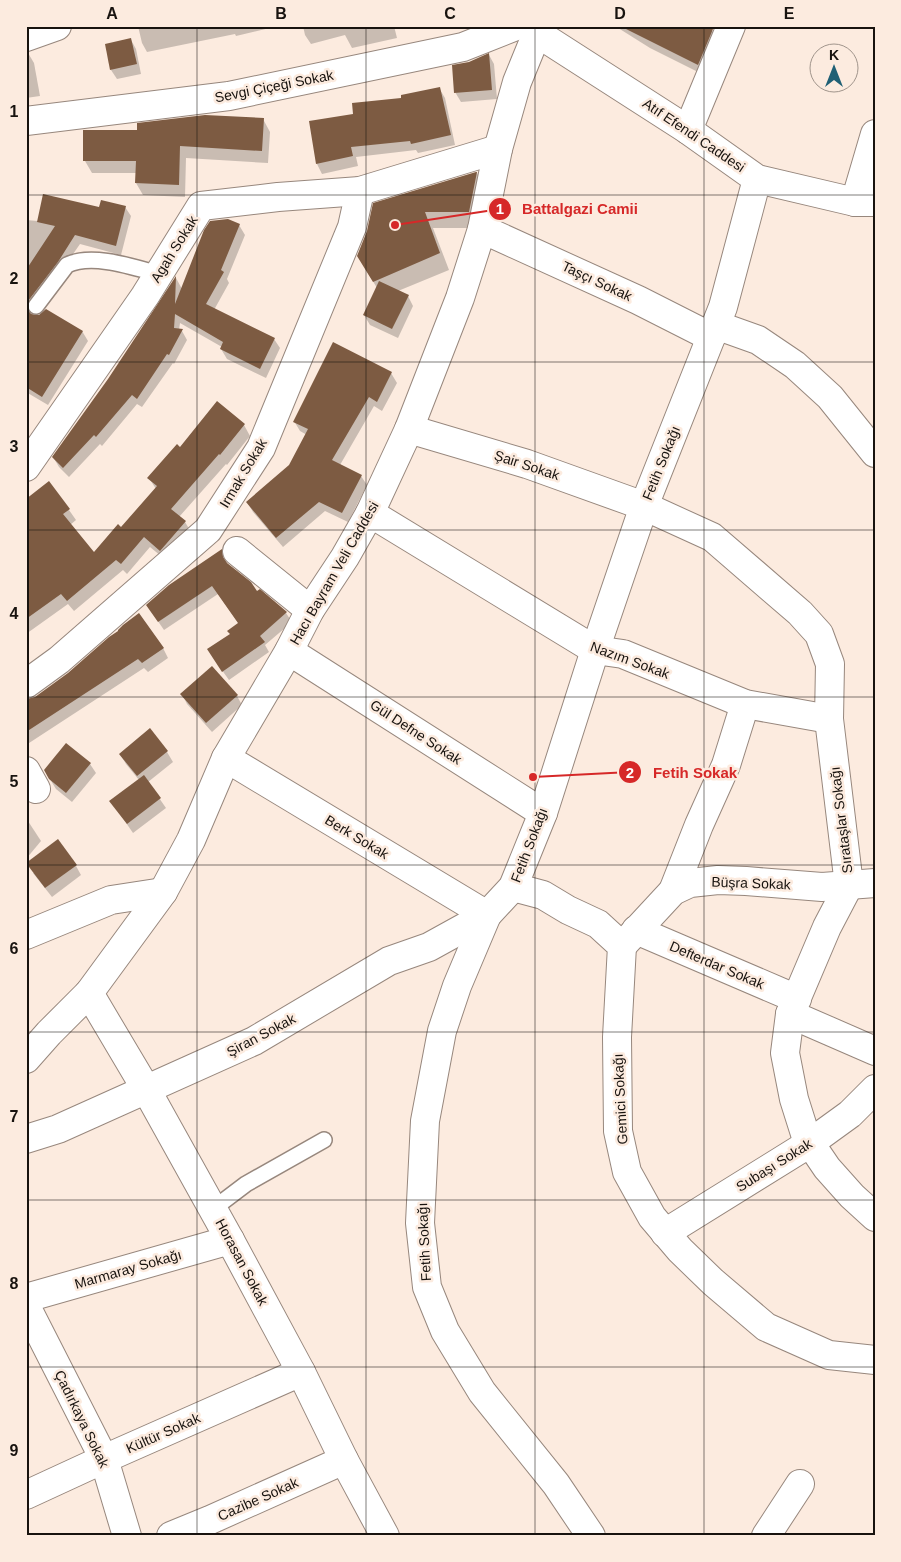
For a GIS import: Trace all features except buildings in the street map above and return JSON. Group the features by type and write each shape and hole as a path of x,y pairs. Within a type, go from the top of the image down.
{"street":[{"path":"26,37 57,26"},
{"path":"688,130 732,26"},
{"name":"Atıf Efendi Caddesi","path":"528,29 688,130 757,179 865,202"},
{"name":"Sevgi Çiçeği Sokak","path":"26,121 229,96 463,48 528,29"},
{"name":"Hacı Bayram Veli Caddesi","path":"26,1059 89,993 163,892 191,840 226,758 289,652 310,610 345,557 370,513 409,429 460,298 482,228 498,150 517,82 528,29"},
{"path":"865,202 875,134"},
{"name":"Agah Sokak","path":"26,467 145,296 201,206 278,197 360,191 498,150"},
{"name":"Fetih Sokağı","path":"591,1536 556,1484 482,1392 446,1331 427,1287 420,1223 425,1121 442,1031 457,986 487,916 514,887 542,813 644,506 723,307 757,179"},
{"name":"Irmak Sokak","path":"26,684 60,660 208,530 261,448 352,227 360,191"},
{"name":"Taşçı Sokak","path":"482,228 638,300 713,331 758,340 795,365 830,397 871,442"},
{"name":"Şair Sokak","path":"409,429 527,464 644,506"},
{"name":"Sırataşlar Sokağı","path":"644,506 712,537 800,613 819,634 830,664 828,719 862,884 827,927 794,1006 785,1053 794,1099 806,1137 827,1168 852,1196 875,1216"},
{"name":"Nazım Sokak","path":"370,513 595,650 623,654 745,704 828,719"},
{"path":"237,551 310,610"},
{"name":"Gül Defne Sokak","path":"289,652 542,813"},
{"path":"673,891 699,825 726,765 745,704"},
{"name":"Berk Sokak","path":"226,758 487,916"},
{"name":"Büşra Sokak","path":"629,938 673,891 690,883 718,880 822,887 862,884"},
{"path":"514,887 542,895 629,938"},
{"path":"26,935 111,900 163,892"},
{"name":"Şiran Sokak","path":"26,1139 58,1129 254,1041 389,961 429,947 487,916"},
{"name":"Defterdar Sokak","path":"629,938 794,1006 875,1051"},
{"name":"Gemici Sokağı","path":"629,938 617,1037 618,1131 627,1172 652,1217 680,1250 713,1282 766,1326 829,1355 875,1360"},
{"name":"Horasan Sokak","path":"89,993 146,1089 230,1240 301,1372 344,1460 385,1536"},
{"name":"Subaşı Sokak","path":"665,1233 810,1143 850,1114 875,1089"},
{"name":"Marmaray Sokağı","path":"26,1298 230,1240"},
{"name":"Çadırkaya Sokak","path":"26,1306 104,1459 127,1536"},
{"name":"Kültür Sokak","path":"26,1496 104,1459 301,1372"},
{"name":"Cazibe Sokak","path":"171,1536 344,1460"},
{"path":"766,1536 800,1484"}],"lane":[{"path":"36,306 67,265 74,262 88,260 127,266 159,274"},
{"path":"213,1209 246,1184 324,1140"}],"place":[{"name":"Battalgazi Camii","path":"395,225"},
{"name":"Fetih Sokak","path":"533,777"}]}
